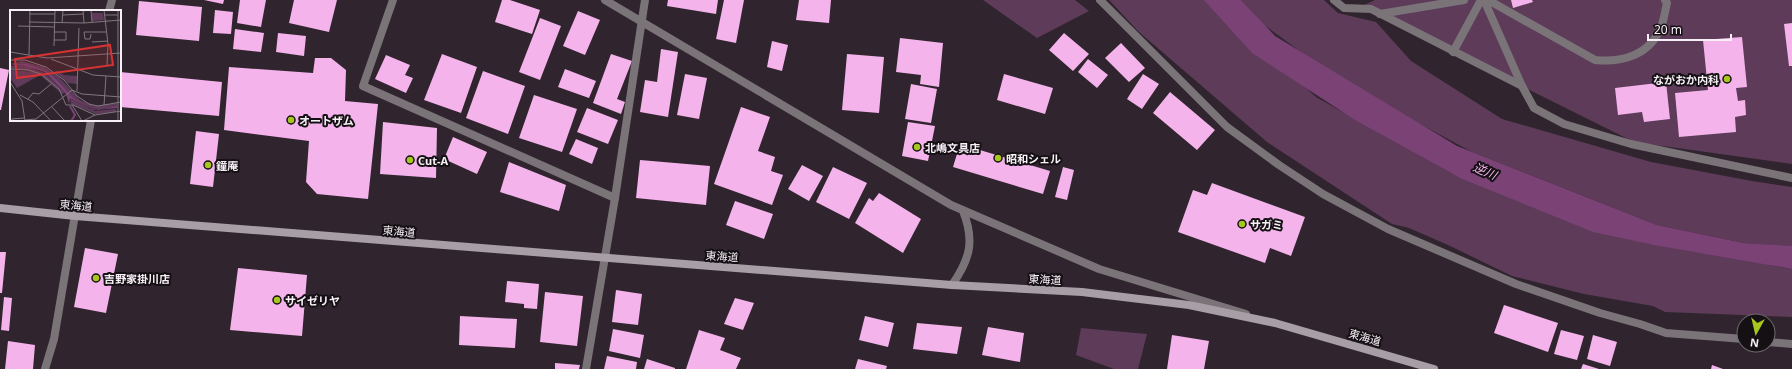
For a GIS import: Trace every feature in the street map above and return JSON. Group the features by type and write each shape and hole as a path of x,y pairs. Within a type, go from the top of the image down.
{"main road":[{"name":"東海道","path":"0,208 75,216 604,259 952,285 1082,292 1189,305 1275,323 1434,369"}],"street":[{"path":"109,10 112,0"},
{"path":"393,0 363,86 615,198"},
{"path":"605,0 963,211 1099,269 1275,323"},
{"path":"586,369 643,23 645,0"},
{"path":"1100,0 1227,127 1322,194 1388,229 1516,284 1600,313 1640,324 1666,334 1736,338"},
{"path":"1334,0 1344,8 1371,10 1380,14 1522,86"},
{"path":"1380,14 1464,0"},
{"path":"1453,52 1482,0"},
{"path":"1482,0 1522,86 1534,108 1564,124 1630,144 1792,178"},
{"path":"1488,0 1595,60 1604,61 1630,58 1638,54 1655,39 1662,27 1667,3 1665,0"},
{"path":"45,369 54,339 90,121"},
{"path":"952,285 962,271 967,258 970,242 969,227 963,211"},
{"path":"1776,343 1792,344"}],"shaded area":[{"path":"983,0 1075,0 1089,11 1037,38"},
{"path":"1109,0 1208,0 1316,97 1451,173 1773,266 1792,269 1792,317 1776,316 1776,313 1736,313 1736,315 1665,312 1653,306 1584,294 1512,276 1409,228 1392,224 1267,142 1139,32"},
{"path":"1241,0 1324,0 1338,13 1376,22 1411,61 1502,119 1651,162 1792,187 1792,247 1744,243 1657,225 1472,152 1420,124 1305,55 1263,24"},
{"path":"1375,0 1792,0 1792,164 1641,143 1630,140 1453,52 1364,5"},
{"path":"1081,328 1147,334 1138,369 1114,369 1076,355"}],"water":[{"name":"逆川","path":"1204,0 1241,0 1275,36 1457,146 1657,225 1744,243 1792,246 1792,269 1654,245 1593,232 1460,178 1355,120 1252,53"}],"building":[{"path":"204,0 224,0 223,4"},
{"path":"240,0 266,0 261,27 237,23"},
{"path":"294,0 337,0 329,32 289,23"},
{"path":"502,0 510,0 540,10 532,34 495,22"},
{"path":"668,0 718,0 716,14 667,6"},
{"path":"724,0 744,0 736,43 716,39"},
{"path":"799,0 831,0 829,23 796,20"},
{"path":"1511,0 1532,0 1533,2 1513,8"},
{"path":"139,1 202,7 199,41 136,35"},
{"path":"215,10 233,12 231,34 213,33"},
{"path":"578,11 600,20 585,55 563,46"},
{"path":"540,18 561,26 540,80 519,72"},
{"path":"1792,23 1792,66 1789,66 1784,24"},
{"path":"235,29 264,33 261,52 233,49"},
{"path":"278,33 306,36 304,56 276,52"},
{"path":"1064,33 1089,54 1073,71 1049,50"},
{"name":"ながおか内科","path":"1742,37 1747,87 1736,88 1738,101 1745,100 1746,115 1735,117 1736,132 1679,137 1675,93 1708,90 1703,40"},
{"path":"900,38 943,43 939,87 920,84 921,75 896,72"},
{"path":"772,41 788,45 782,71 767,67"},
{"path":"1121,43 1145,68 1129,82 1105,58"},
{"path":"661,49 678,52 668,117 640,112 645,80 657,82"},
{"path":"442,54 477,67 461,113 424,100"},
{"path":"611,54 632,61 617,99 625,102 621,114 593,103"},
{"path":"847,54 884,57 879,113 842,110"},
{"path":"386,55 410,65 405,75 413,78 406,93 375,79"},
{"path":"315,58 331,58 346,70 345,101 378,104 368,199 317,194 306,182 309,141 224,130 229,67 313,73"},
{"path":"1088,59 1108,75 1097,88 1078,72"},
{"path":"0,68 9,70 1,110 0,110"},
{"path":"565,69 596,81 589,98 558,87"},
{"path":"483,71 525,86 508,134 466,118"},
{"path":"121,72 222,82 219,116 121,107"},
{"path":"685,74 707,78 699,119 677,115"},
{"path":"1004,74 1053,88 1045,114 997,100"},
{"path":"1143,74 1159,84 1142,109 1127,99"},
{"path":"1666,82 1670,119 1644,122 1642,112 1618,115 1615,88"},
{"path":"911,84 937,89 931,123 905,119"},
{"path":"1170,92 1215,130 1197,150 1153,113"},
{"path":"534,95 577,109 562,152 519,138"},
{"path":"741,107 770,117 758,151 775,157 771,171 783,175 772,205 714,184"},
{"path":"587,108 618,120 608,144 577,132"},
{"path":"383,122 437,128 436,178 380,174"},
{"path":"908,122 935,126 928,161 902,156"},
{"path":"196,131 219,134 213,187 190,184"},
{"path":"453,137 487,152 477,174 444,159"},
{"path":"576,139 598,148 592,164 569,154"},
{"path":"960,144 1050,171 1043,194 953,167"},
{"path":"640,160 710,166 706,205 636,198"},
{"path":"509,162 566,185 559,211 500,192"},
{"path":"802,165 823,176 809,201 788,189"},
{"path":"833,167 867,183 849,219 816,202"},
{"path":"1063,167 1074,170 1067,200 1055,197"},
{"name":"サガミ","path":"1212,183 1305,217 1291,256 1270,248 1265,263 1178,232 1193,190 1207,195"},
{"path":"879,193 921,219 903,253 855,223 869,198 873,201"},
{"path":"735,201 773,214 764,239 726,225"},
{"path":"85,248 118,254 106,313 74,307"},
{"path":"0,252 6,252 2,293 0,293"},
{"path":"238,268 307,275 302,336 230,330"},
{"path":"507,281 539,284 537,309 524,308 524,304 505,302"},
{"path":"616,290 642,294 638,325 612,322"},
{"path":"545,292 583,296 577,346 540,342"},
{"path":"4,297 12,298 9,331 1,330"},
{"path":"735,298 754,303 743,330 724,324"},
{"path":"1504,305 1558,323 1548,352 1494,333"},
{"path":"460,316 517,319 515,348 459,345"},
{"path":"865,316 894,323 888,347 859,340"},
{"path":"917,323 962,327 957,354 913,349"},
{"path":"988,327 1024,333 1020,362 982,355"},
{"path":"613,329 644,335 640,358 609,351"},
{"path":"699,330 725,338 720,350 741,358 736,369 686,369"},
{"path":"1561,330 1584,336 1577,360 1554,354"},
{"path":"1172,335 1209,341 1204,369 1167,369"},
{"path":"1593,335 1617,342 1610,366 1587,359"},
{"path":"8,341 35,345 33,369 5,369"},
{"path":"607,356 637,362 636,369 604,369"},
{"path":"647,359 675,368 675,369 644,369"},
{"path":"858,359 887,366 886,369 855,369"},
{"path":"555,363 580,365 579,369 555,369"},
{"path":"1583,364 1599,369 1581,369"},
{"path":"1712,365 1723,369 1711,369"}],"place":[{"name":"ながおか内科","path":"1727,79"},
{"name":"オートザム","path":"291,120"},
{"name":"北嶋文具店","path":"917,147"},
{"name":"昭和シェル","path":"998,158"},
{"name":"Cut-A","path":"410,160"},
{"name":"鐘庵","path":"208,165"},
{"name":"サガミ","path":"1242,224"},
{"name":"吉野家掛川店","path":"96,278"},
{"name":"サイゼリヤ","path":"277,300"}]}
